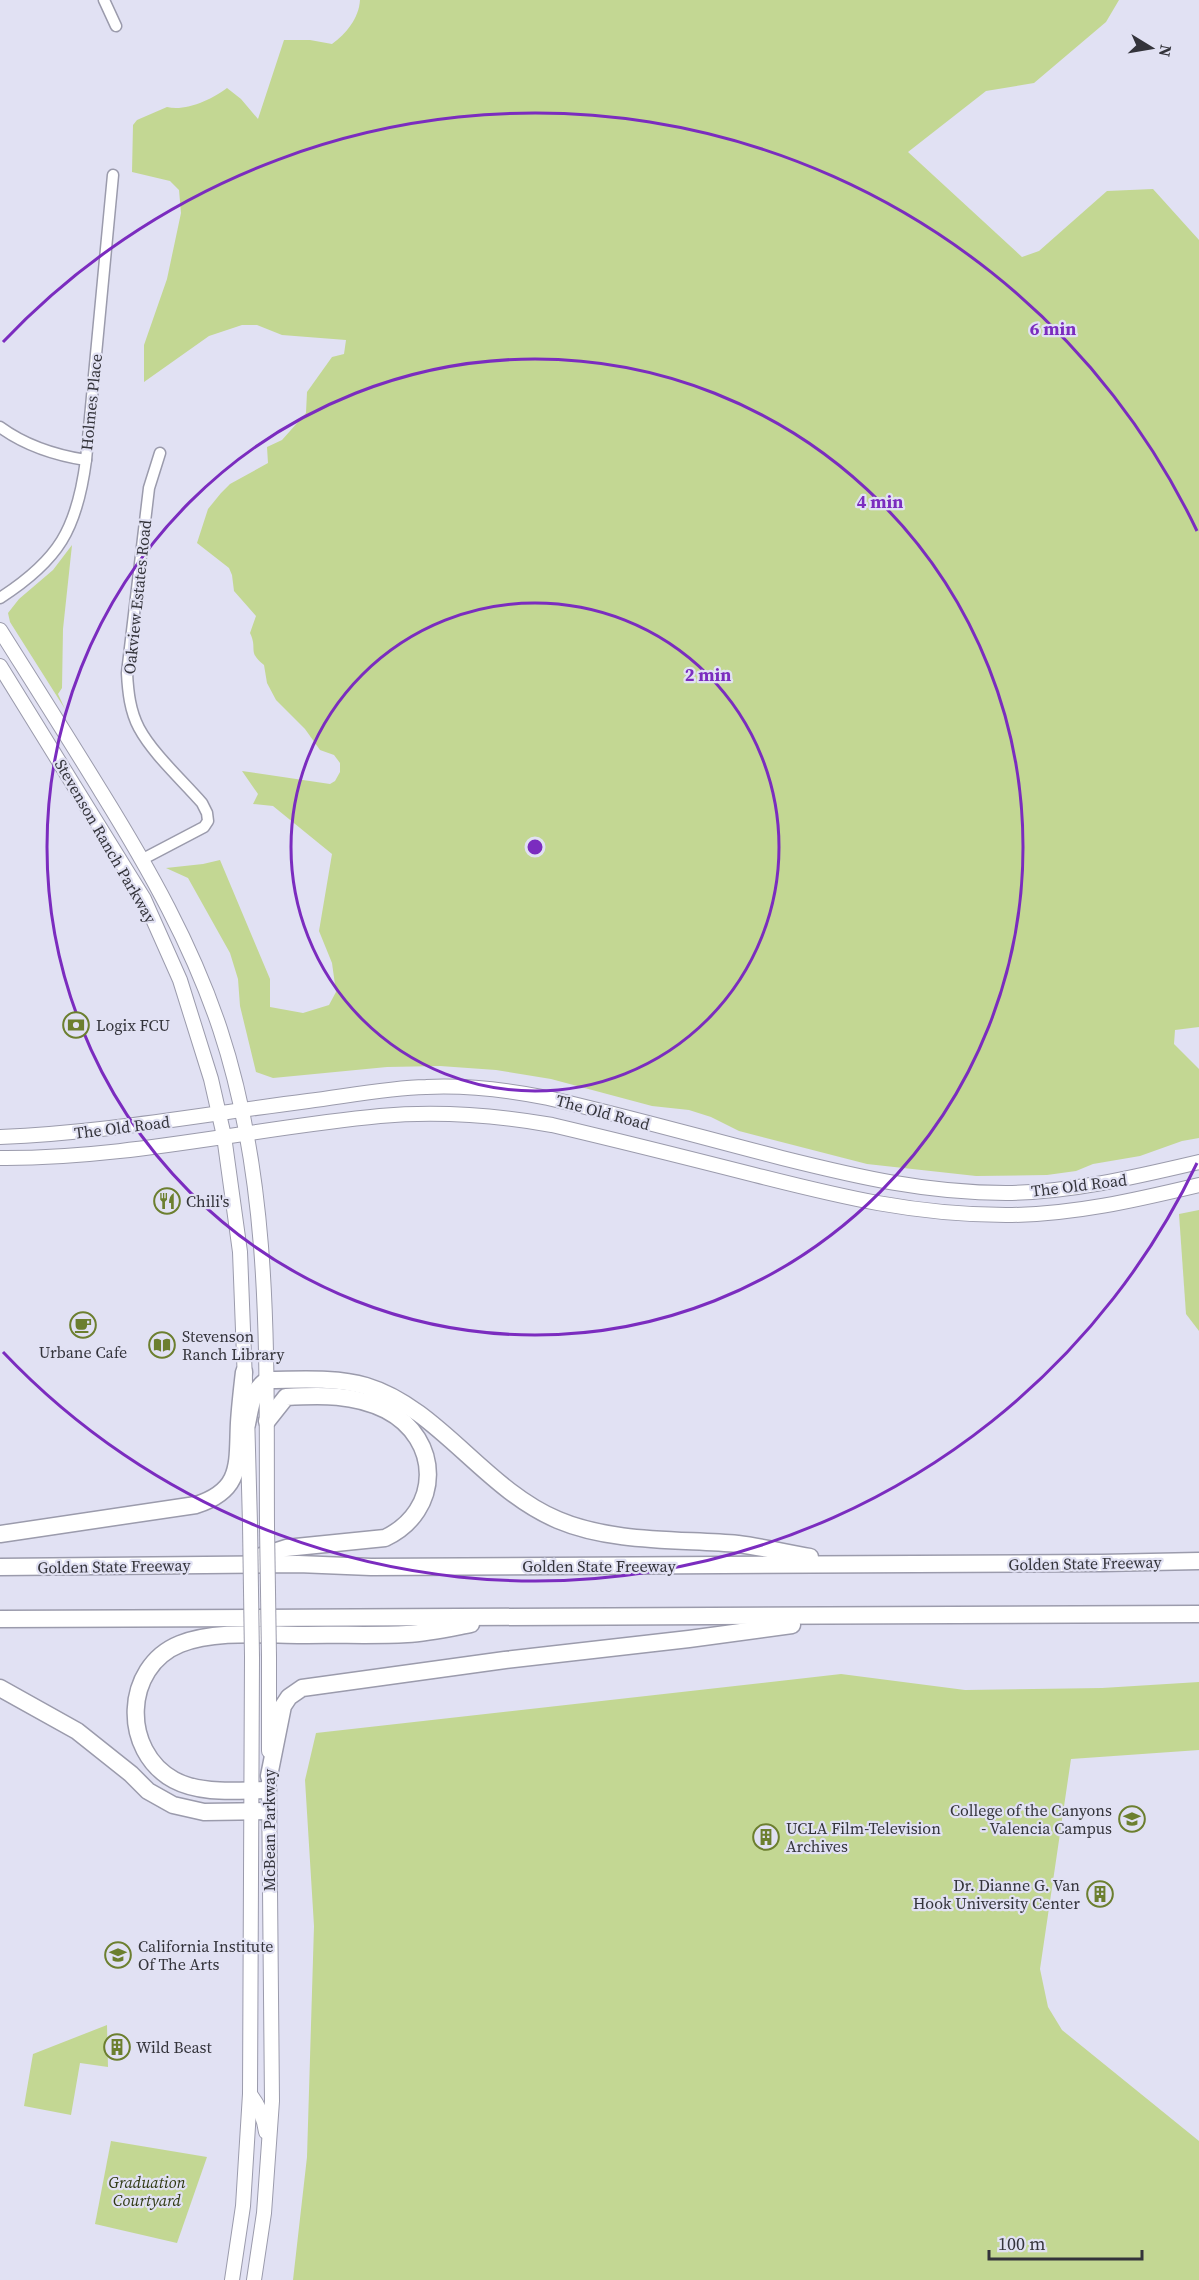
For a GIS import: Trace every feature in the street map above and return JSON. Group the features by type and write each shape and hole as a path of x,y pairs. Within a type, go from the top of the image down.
{"highway":[{"path":"0,1534 196,1504 216,1497 228,1484 237,1465 244,1372"},
{"path":"247,1424 257,1387 267,1380 352,1383 382,1392 411,1408 509,1492 543,1514 580,1528 618,1535 741,1545 852,1564"},
{"path":"237,1564 286,1548 385,1538 396,1532 416,1514 426,1491 428,1469 421,1444 400,1419 371,1403 345,1396 286,1396 267,1421"},
{"name":"Golden State Freeway","path":"0,1567 298,1564 370,1567 1199,1561"},
{"path":"0,1619 1199,1614"},
{"path":"524,1616 410,1634 236,1635 200,1638 180,1644 163,1653 150,1666 140,1684 135,1703 135,1722 140,1740 150,1758 162,1772 187,1786 202,1789 263,1785 283,1706 288,1697 302,1688 494,1661 689,1640 853,1616"},
{"path":"0,1688 77,1731 131,1774 148,1791 173,1805 204,1812 260,1812"}],"main road":[{"name":"Stevenson Ranch Parkway","path":"0,630 143,859 178,925 198,970 223,1039 246,1133 262,1245 267,1380"},
{"name":"Stevenson Ranch Parkway","path":"0,666 144,899 180,980 197,1031 220,1113 240,1252 250,1524"},
{"name":"The Old Road","path":"0,1137 102,1130 241,1110 423,1087 450,1086 513,1091 582,1106 851,1176 902,1185 968,1192 1007,1193 1089,1186 1199,1162"},
{"name":"The Old Road","path":"0,1158 81,1155 381,1116 449,1114 517,1119 589,1133 849,1198 922,1211 1008,1215 1082,1209 1123,1203 1199,1185"},
{"name":"McBean Parkway","path":"232,2280 243,2206 250,2094 268,1657 267,1380"},
{"name":"McBean Parkway","path":"250,1524 252,1657 263,1785"},
{"name":"McBean Parkway","path":"254,2280 264,2213 272,2101 260,1812"},
{"path":"250,2094 258,2104 264,2121 268,2155"}],"street":[{"path":"104,0 116,26"},
{"name":"Holmes Place","path":"0,598 46,563 66,535 78,507 86,460 113,175"},
{"path":"0,428 40,450 86,460"},
{"name":"Oakview Estates Road","path":"143,859 204,827 208,821 202,803 150,744 139,728 131,707 128,690 127,673 149,488 159,453"}],"green space":[{"path":"360,0 1119,0 1106,22 1034,83 986,91 908,152 1022,257 1039,251 1107,191 1153,189 1199,240 1199,1027 1175,1030 1174,1044 1199,1069 1199,1138 1182,1141 1140,1156 1093,1164 1076,1171 1047,1175 976,1176 867,1164 739,1131 711,1117 689,1110 652,1106 551,1079 496,1070 440,1066 387,1067 273,1078 256,1072 240,1006 238,979 230,953 188,878 166,868 220,860 270,979 270,1007 303,1013 329,1005 336,992 332,963 319,931 332,854 273,806 253,804 258,794 242,771 330,784 335,781 340,772 340,763 334,755 320,750 305,729 276,700 267,683 264,665 254,653 250,633 256,616 234,591 229,568 197,543 208,509 230,484 268,463 267,447 282,440 306,413 307,392 332,357 344,354 346,340 282,335 257,325 242,325 209,336 144,382 144,345 167,279 181,213 179,190 170,181 132,172 133,125 137,120 167,107 182,108 198,104 227,88 241,99 258,119 284,40 310,40 332,44 351,25"},
{"path":"72,545 63,629 62,688 58,694 65,709 10,622 8,613 19,599 53,570"},
{"path":"1199,1210 1199,1331 1186,1314 1179,1214"},
{"path":"841,1674 965,1690 1102,1688 1199,1682 1199,1750 1071,1759 1040,1969 1048,2007 1062,2030 1199,2141 1199,2280 293,2280 307,2157 314,1926 305,1780 316,1733"},
{"path":"107,2025 108,2067 80,2063 71,2115 24,2106 33,2054"},
{"name":"Graduation Courtyard","path":"111,2141 207,2157 177,2243 95,2224"}],"place":[{"name":"Logix FCU","path":"76,1025"},
{"name":"Chili's","path":"167,1201"},
{"name":"Urbane Cafe","path":"83,1325"},
{"name":"Stevenson Ranch Library","path":"162,1345"},
{"name":"College of the Canyons - Valencia Campus","path":"1132,1819"},
{"name":"UCLA Film-Television Archives","path":"766,1837"},
{"name":"Dr. Dianne G. Van Hook University Center","path":"1100,1894"},
{"name":"California Institute Of The Arts","path":"118,1955"},
{"name":"Wild Beast","path":"117,2047"}]}
